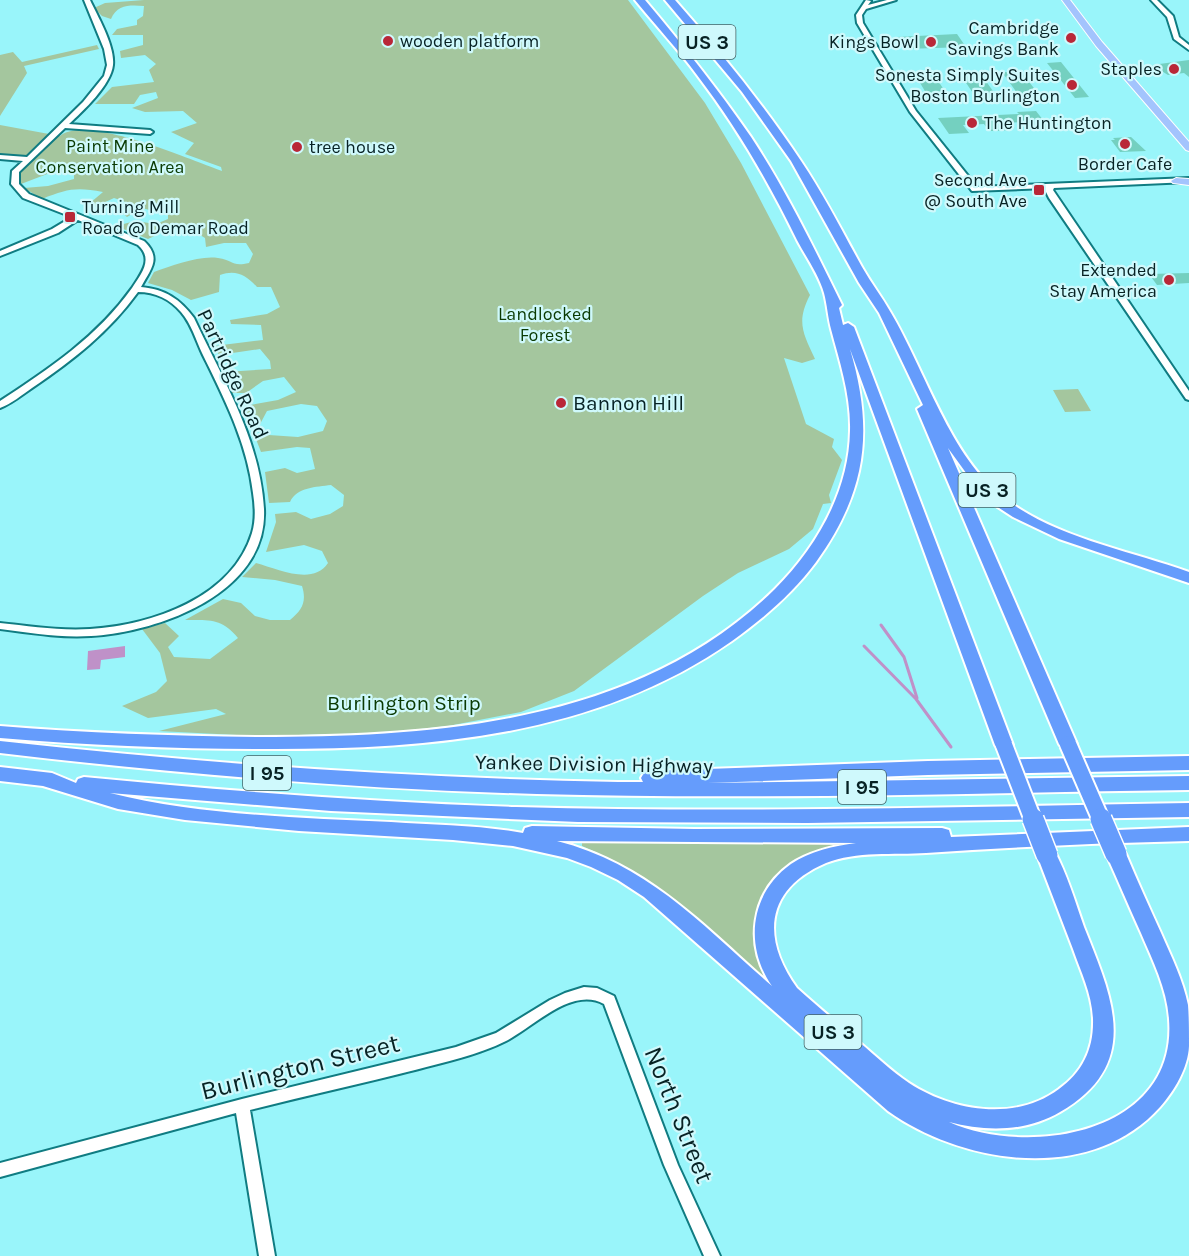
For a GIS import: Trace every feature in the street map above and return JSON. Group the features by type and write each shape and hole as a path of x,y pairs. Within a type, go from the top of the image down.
{"highway":[{"name":"US 3","path":"640,0 707,82 747,139 792,217 830,296 842,314 869,380 1004,745 1047,855 1096,984 1103,1008 1104,1027 1100,1054 1087,1077 1066,1097 1037,1112 1002,1119 971,1117 941,1110 908,1094 888,1080 790,994 778,979 768,958 763,930 767,909 773,897 792,874 821,858 841,853 995,840 1119,845 1189,834"},
{"name":"US 3","path":"670,0 728,67 784,142 829,215 875,300 885,313 952,440 976,477 993,496 1021,515 1047,527 1189,578"},
{"path":"0,732 118,740 226,743 349,744 420,740 479,732 558,714 628,689 680,666 735,632 779,595 819,547 844,498 856,451 857,401 850,366 833,314 830,296"},
{"path":"487,834 531,840 567,849 624,874 666,905 869,1083 901,1108 924,1122 959,1136 993,1144 1026,1148 1065,1146 1100,1136 1121,1126 1154,1098 1166,1082 1175,1064 1180,1025 1176,993 1119,845 1068,744 921,404 879,314 875,300"},
{"name":"Yankee Division Highway","path":"0,747 257,772 536,787 723,788 1189,783"},
{"path":"536,787 765,773 1189,763"},
{"name":"I 95","path":"0,774 284,802 546,814 671,816 1189,810"},
{"path":"44,779 118,802 231,817 353,828 487,834 776,836 1088,832 1119,845"}],"main road":[{"path":"1066,0 1099,44 1189,148"},
{"path":"1164,117 1189,136"},
{"path":"1176,181 1189,181"}],"street":[{"path":"0,405 71,356 110,320 135,289 150,263 151,256 148,249 129,236 26,196 18,189 14,177 101,87 110,70 107,51 87,0"},
{"path":"893,0 866,3 859,15 860,23 908,104 975,189 1176,181"},
{"path":"1154,0 1170,16 1176,38 1189,48"},
{"path":"62,126 150,132"},
{"path":"0,157 29,159"},
{"path":"1051,186 1049,190 1053,198 1189,397"},
{"path":"0,254 55,231 78,217"},
{"name":"Partridge Road","path":"0,626 51,632 89,633 152,622 172,615 210,595 241,568 253,549 260,521 258,501 252,459 238,420 183,307 168,295 135,289"},
{"name":"Burlington Street","path":"0,1170 242,1105 476,1047 502,1036 567,999 585,992 602,993"},
{"name":"North Street","path":"602,993 609,1000 671,1165 712,1256"},
{"path":"242,1105 267,1256"}],"green space":[{"name":"Landlocked Forest","path":"144,0 628,0 705,103 741,163 810,295 802,320 807,342 815,359 802,363 784,358 806,424 834,439 832,447 842,460 829,495 831,503 823,504 813,529 789,549 738,573 703,596 574,691 521,712 448,726 383,733 257,736 159,731 226,714 216,709 148,718 122,706 156,692 167,681 160,653 142,629 165,623 179,636 168,647 174,657 210,659 238,638 221,624 208,620 185,620 223,599 241,603 255,616 270,620 290,620 304,601 302,586 275,580 242,577 256,563 284,572 304,575 322,570 328,563 322,551 304,545 266,552 276,522 275,514 296,512 311,519 330,514 343,506 344,495 331,485 313,487 297,493 290,502 269,503 265,472 285,468 297,473 315,469 310,448 297,447 261,452 254,434 298,437 323,431 327,421 317,406 301,404 267,411 259,426 250,426 244,406 278,400 296,392 284,377 263,381 246,393 232,393 225,372 271,369 270,361 260,349 219,355 214,346 263,340 261,325 231,324 230,320 267,314 280,307 271,287 257,287 240,274 226,273 220,275 219,292 191,300 172,290 148,283 154,272 194,260 211,257 236,264 249,263 253,254 246,243 224,243 206,247 205,238 187,227 163,232 148,239 116,226 135,221 156,224 168,219 168,215 142,208 127,217 122,213 131,204 114,198 95,207 90,203 103,192 94,190 72,190 42,199 24,188 48,186 74,179 74,175 55,171 21,184 20,172 28,162 0,159 0,125 60,136 73,131 92,131 114,135 164,149 222,171 221,167 185,154 194,143 171,132 197,123 183,111 145,112 132,108 158,98 156,92 140,95 134,104 95,104 112,87 154,82 149,70 156,64 145,55 121,58 120,51 143,45 143,35 112,35 117,29 137,25 137,20 143,16 144,6 121,8 111,19 102,16 94,8 105,3"},
{"name":"Paint Mine Conservation Area","path":"97,45 99,49 24,66 27,73 0,116 0,55 13,52 22,62"},
{"path":"1078,389 1091,411 1065,412 1053,390"},
{"path":"582,842 878,842 825,851 758,913 755,937 786,1000 690,914 638,876 582,846"}],"shaded area":[{"path":"125,646 125,657 101,660 100,669 87,670 88,651"}],"building":[{"name":"Kings Bowl","path":"957,34 966,47 905,49 897,37"},
{"name":"Staples","path":"1189,60 1189,77 1184,73 1168,75 1152,65"},
{"name":"Sonesta Simply Suites Boston Burlington","path":"1061,62 1089,97 1075,98 1047,63"},
{"path":"1008,70 1020,70 1040,96 1020,97 1002,72 1009,72"},
{"path":"980,73 998,98 977,99 960,74"},
{"path":"934,75 949,97 929,98 916,76"},
{"name":"The Huntington","path":"1036,111 1051,130 1031,130 1025,122 1004,123 1009,130 999,131 989,131 984,124 963,125 969,133 949,134 938,118 1019,114 1017,112"},
{"name":"Border Cafe","path":"1131,137 1146,151 1120,152 1111,140"},
{"name":"Extended Stay America","path":"1189,273 1189,283 1157,285 1149,274"}],"waterway":[{"path":"881,625 904,657 917,698"},
{"path":"864,646 916,699 951,747"}],"place":[{"name":"Cambridge Savings Bank","path":"1071,38"},
{"name":"wooden platform","path":"388,41"},
{"name":"Kings Bowl","path":"931,42"},
{"name":"Staples","path":"1174,69"},
{"name":"Sonesta Simply Suites Boston Burlington","path":"1072,85"},
{"name":"The Huntington","path":"972,123"},
{"name":"Border Cafe","path":"1125,144"},
{"name":"tree house","path":"297,147"},
{"name":"Second Ave @ South Ave","path":"1039,190"},
{"name":"Turning Mill Road @ Demar Road","path":"70,217"},
{"name":"Extended Stay America","path":"1169,280"},
{"name":"Bannon Hill","path":"561,403"}],"park label":[{"name":"Burlington Strip","path":"404,703"}]}
